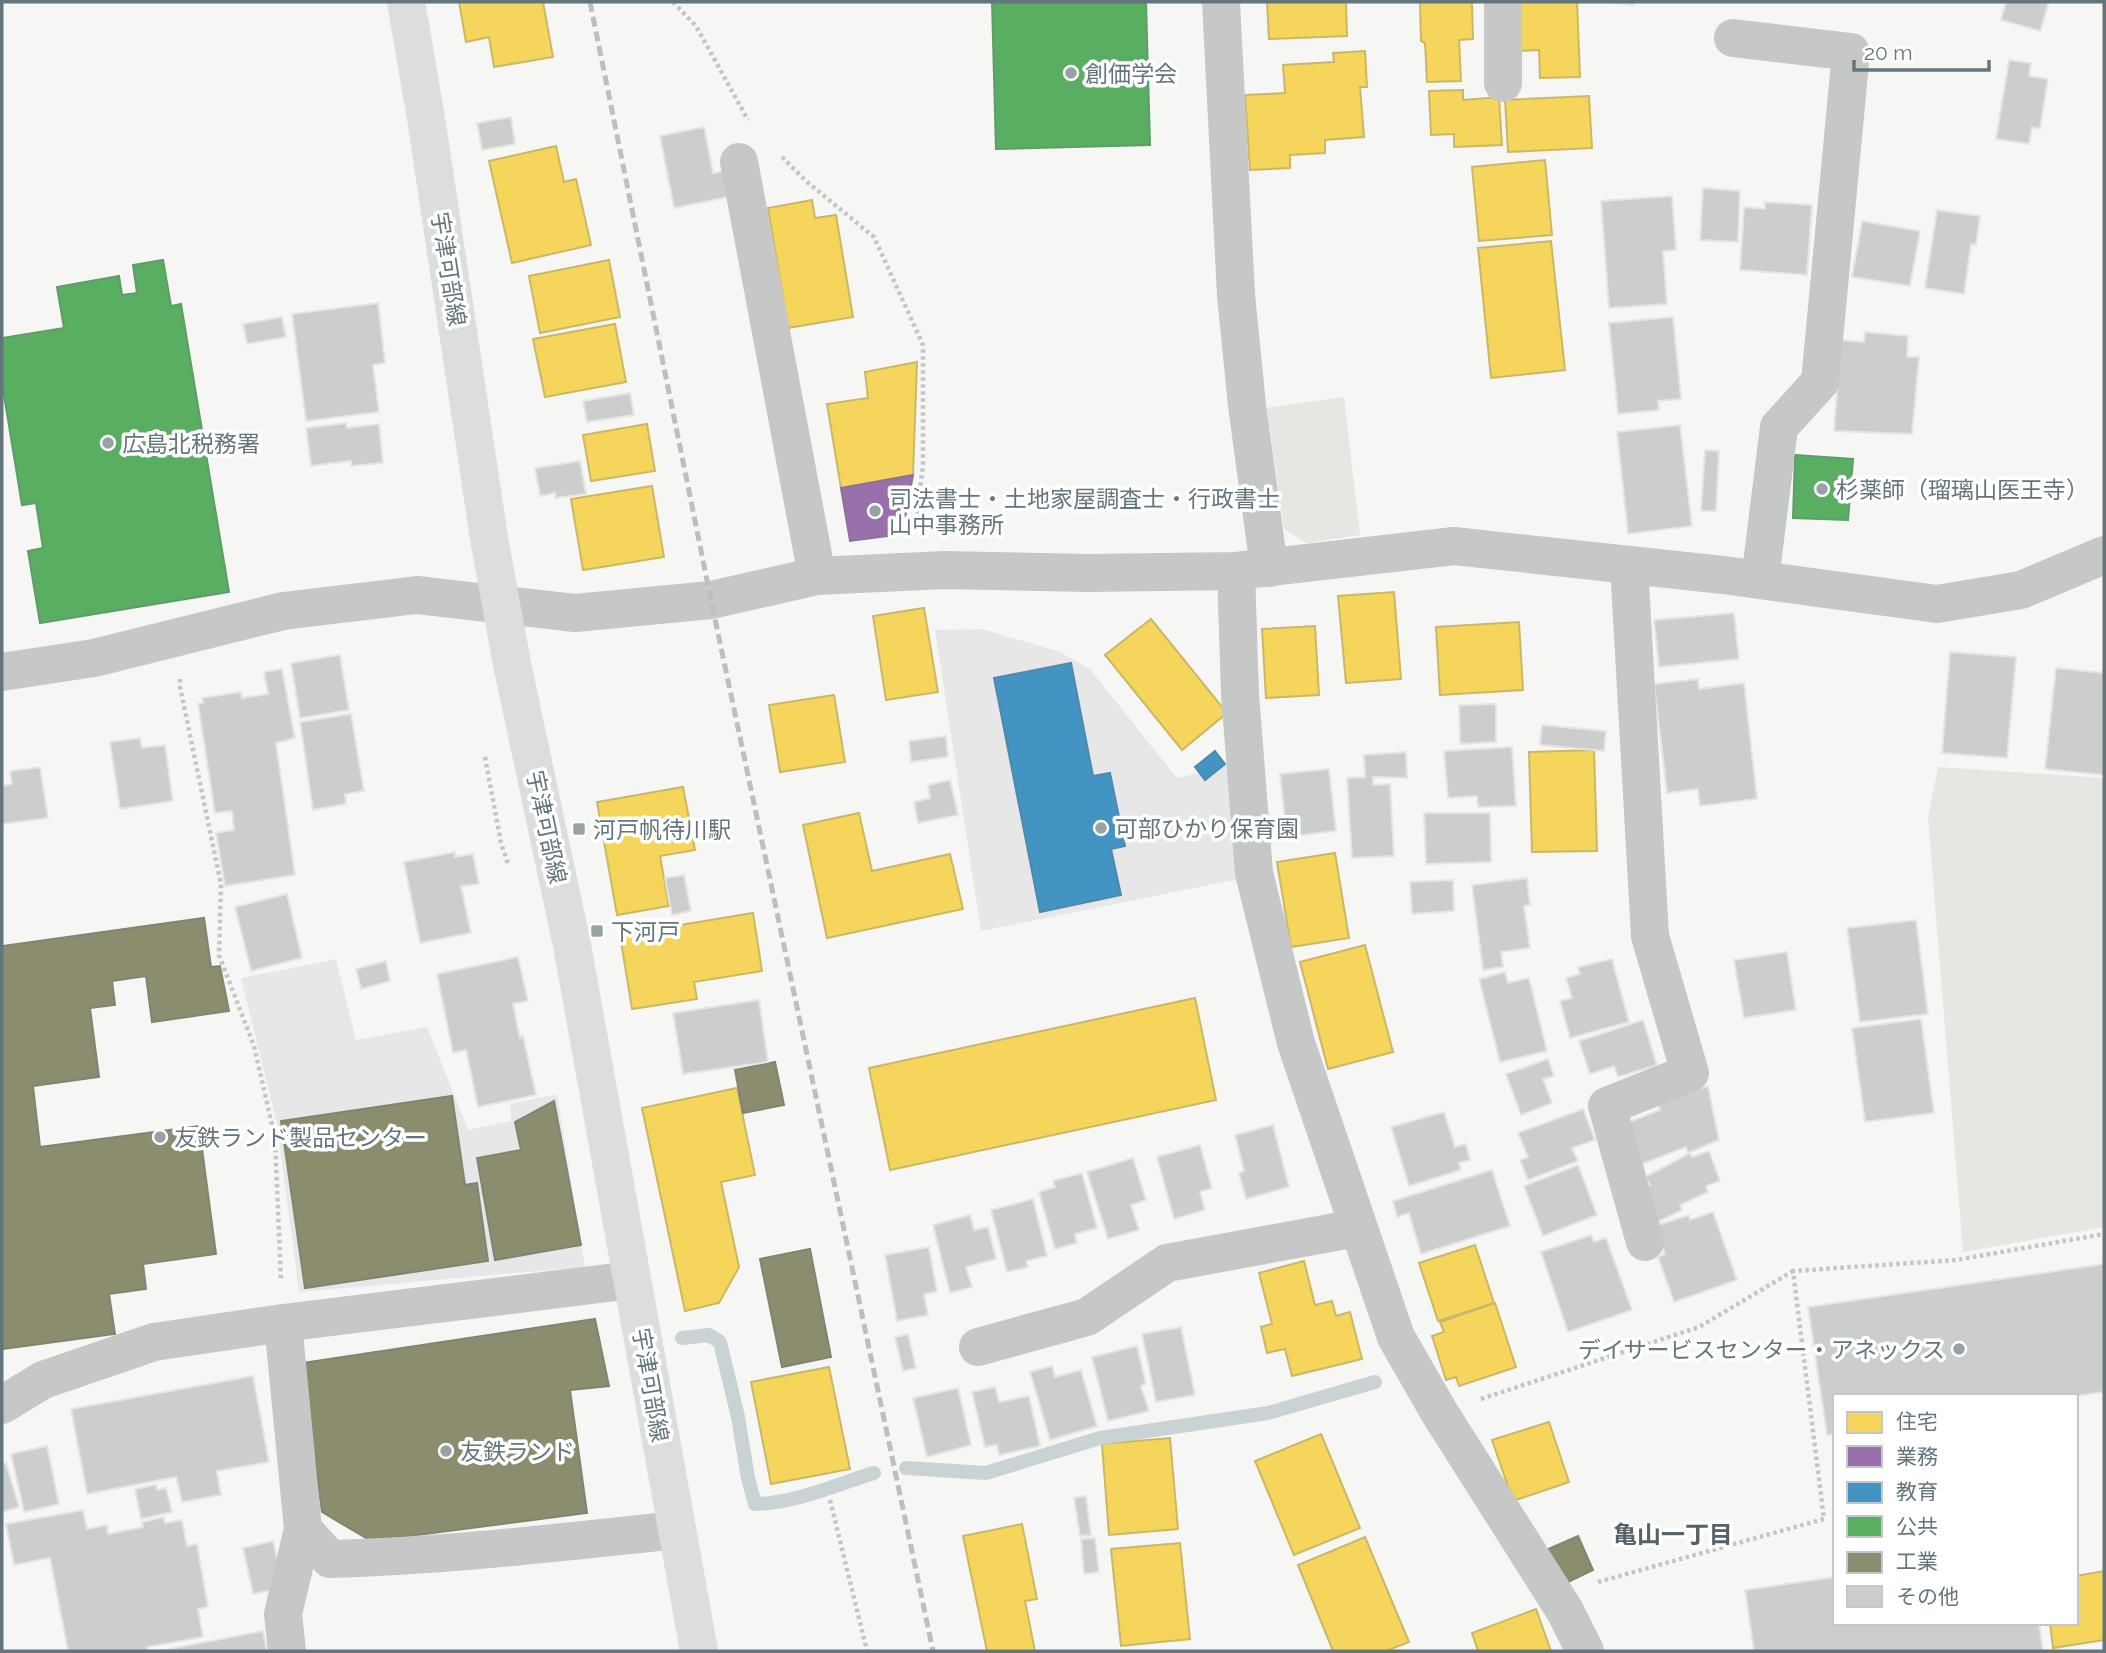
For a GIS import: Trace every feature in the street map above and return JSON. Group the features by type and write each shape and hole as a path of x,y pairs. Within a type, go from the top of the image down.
{"main road":[{"name":"宇津可部線","path":"406,2 489,538 512,664 572,944 699,1651"}],"street":[{"path":"1221,2 1236,295 1247,405 1253,569 1240,694 1254,873 1296,1043 1396,1337 1438,1412 1554,1595 1586,1651"},
{"path":"1503,2 1503,83"},
{"path":"1732,38 1851,52 1820,382 1779,427 1760,580"},
{"path":"746,145 817,576"},
{"path":"2,672 94,658 283,611 417,595 575,613 711,600 817,576 907,572 1088,573 1253,569 1454,546 1760,580 1937,604 2021,590 2104,555"},
{"path":"1629,565 1650,936 1690,1073 1607,1106 1645,1242"},
{"path":"978,1347 1087,1317 1167,1262 1357,1228"},
{"path":"2,1405 43,1380 155,1342 283,1323 632,1280"},
{"path":"283,1323 303,1529 283,1614 287,1651"},
{"path":"303,1529 330,1559 450,1553 677,1530"}],"path":[{"path":"673,2 696,26 746,145"},
{"path":"778,153 806,181 874,237 923,345 923,466 919,512 907,572"},
{"path":"184,635 180,687 221,884 219,955 254,1046 275,1138 283,1323"},
{"path":"1438,1412 1699,1327 1793,1271 1956,1260 2104,1234"},
{"path":"1554,1595 1824,1519 1793,1271"},
{"path":"830,1500 867,1651"}],"shaded area":[{"path":"1344,397 1360,535 1306,543 1284,529 1267,408"},
{"name":"可部ひかり保育園","path":"982,629 1060,652 1090,669 1177,778 1233,765 1239,879 981,931 935,630"},
{"path":"1938,767 2104,778 2104,1227 1963,1252 1928,817"},
{"path":"336,959 356,1040 427,1027 468,1130 511,1121 510,1104 557,1094 585,1267 299,1292 277,1124 241,978"}],"building: 住宅":[{"path":"459,2 543,2 553,57 494,67 489,37 466,42"},
{"path":"1267,2 1346,2 1347,36 1269,39"},
{"path":"1420,2 1472,2 1473,39 1459,40 1461,81 1427,82 1425,43 1421,41"},
{"path":"1516,2 1577,2 1580,77 1540,78 1539,50 1518,51"},
{"path":"1365,51 1367,87 1360,87 1364,137 1325,140 1325,153 1290,155 1290,168 1250,170 1245,95 1285,93 1283,65 1334,62 1333,53"},
{"path":"1463,90 1463,100 1499,97 1502,145 1454,147 1454,134 1431,135 1429,91"},
{"path":"1589,96 1592,148 1508,152 1505,100"},
{"path":"556,146 564,182 576,179 591,245 512,263 489,161"},
{"path":"1545,160 1552,235 1479,241 1472,167"},
{"path":"812,200 815,218 836,215 853,317 788,328 768,208"},
{"path":"1551,241 1565,370 1491,378 1478,248"},
{"path":"609,260 620,317 540,333 529,276"},
{"path":"615,324 626,382 545,397 533,339"},
{"path":"917,362 913,475 841,488 827,404 868,398 865,372"},
{"path":"647,424 655,471 591,481 583,435"},
{"path":"652,486 664,557 583,570 571,499"},
{"path":"1394,592 1401,679 1346,683 1338,596"},
{"path":"924,608 938,692 886,700 873,616"},
{"path":"1151,619 1227,713 1182,750 1105,655"},
{"path":"1519,622 1523,690 1440,695 1436,627"},
{"path":"1315,626 1319,695 1266,698 1262,629"},
{"path":"834,695 845,762 780,772 769,705"},
{"path":"1594,750 1597,851 1532,852 1529,752"},
{"path":"683,787 695,850 660,856 669,906 617,915 597,802"},
{"path":"859,813 872,871 950,854 963,909 827,938 803,825"},
{"path":"1335,853 1349,938 1291,947 1277,862"},
{"path":"753,913 762,971 694,982 697,999 632,1009 620,935"},
{"path":"1365,945 1393,1052 1328,1069 1300,962"},
{"path":"1195,998 1216,1100 890,1170 869,1068"},
{"path":"737,1088 755,1175 721,1182 739,1267 719,1303 685,1311 642,1108"},
{"path":"1475,1245 1494,1303 1438,1321 1419,1263"},
{"path":"1304,1261 1315,1305 1332,1301 1336,1316 1350,1312 1362,1359 1292,1376 1285,1349 1267,1353 1261,1327 1272,1324 1259,1273"},
{"path":"1495,1303 1516,1367 1459,1386 1456,1377 1446,1380 1432,1336 1444,1332 1440,1322"},
{"path":"829,1367 850,1469 771,1484 751,1382"},
{"path":"1549,1422 1569,1482 1513,1501 1492,1440"},
{"path":"1321,1434 1360,1528 1294,1555 1255,1461"},
{"path":"1170,1438 1178,1529 1109,1535 1102,1444"},
{"path":"1022,1524 1037,1599 1025,1601 1035,1651 987,1651 963,1536"},
{"path":"1365,1537 1409,1642 1386,1651 1333,1651 1298,1565"},
{"path":"1180,1543 1190,1639 1121,1646 1111,1549"},
{"path":"2104,1571 2104,1640 2053,1648 2050,1625 2078,1625 2078,1576"},
{"path":"1536,1609 1551,1651 1478,1651 1472,1633"}],"building: 業務":[{"name":"司法書士・土地家屋調査士・行政書士 山中事務所","path":"913,475 902,534 850,541 841,488"}],"building: 教育":[{"name":"可部ひかり保育園","path":"1071,663 1093,776 1110,773 1125,846 1111,849 1121,895 1040,912 994,678"},
{"path":"1215,751 1225,764 1205,780 1195,767"}],"building: 公共":[{"name":"創価学会","path":"992,2 1146,2 1150,145 996,149"},
{"name":"広島北税務署","path":"163,260 171,306 181,304 229,592 40,623 28,551 43,548 36,503 22,505 2,383 2,338 64,328 57,287 119,276 122,295 137,293 133,265"},
{"name":"杉薬師（瑠璃山医王寺）","path":"1795,455 1853,459 1848,520 1793,518"}],"building: 工業":[{"name":"友鉄ランド製品センター","path":"204,918 211,967 220,966 229,1011 152,1022 146,976 112,981 115,1005 90,1008 99,1077 33,1086 40,1147 199,1126 216,1254 143,1264 146,1289 109,1294 115,1334 2,1349 2,946"},
{"path":"775,1062 784,1105 743,1113 735,1070"},
{"path":"452,1096 465,1185 477,1183 488,1261 305,1288 281,1121"},
{"path":"554,1101 581,1245 495,1260 477,1158 521,1150 515,1122"},
{"path":"810,1249 831,1357 782,1367 760,1259"},
{"name":"友鉄ランド","path":"595,1319 609,1386 570,1390 587,1513 371,1541 322,1512 302,1363"},
{"path":"1578,1536 1593,1570 1562,1585 1546,1550"}],"building: その他":[{"path":"1604,2 1634,2 1634,5"},
{"path":"2006,2 2049,2 2040,31 2001,20"},
{"path":"2009,60 2031,63 2029,76 2048,79 2040,129 2032,127 2029,144 1996,139"},
{"path":"511,117 515,144 482,150 477,123"},
{"path":"704,127 713,173 723,171 728,197 674,208 660,136"},
{"path":"1703,188 1740,191 1738,242 1700,240"},
{"path":"1672,196 1676,250 1663,251 1667,304 1609,308 1601,201"},
{"path":"1765,202 1812,205 1807,275 1740,270 1744,207 1765,209"},
{"path":"1937,210 1980,216 1976,245 1971,244 1964,294 1925,288"},
{"path":"1862,221 1920,231 1910,286 1852,277"},
{"path":"378,303 385,363 373,365 379,412 306,421 292,314"},
{"path":"282,317 286,337 247,344 243,324"},
{"path":"1673,317 1681,399 1658,401 1659,410 1618,414 1609,323"},
{"path":"1865,332 1908,336 1907,357 1919,357 1912,434 1834,431 1841,340 1864,342"},
{"path":"630,393 634,415 587,422 583,401"},
{"path":"346,423 347,428 379,424 383,463 351,466 351,461 311,466 306,428"},
{"path":"1680,425 1692,526 1628,534 1617,432"},
{"path":"1705,450 1719,451 1716,511 1701,511"},
{"path":"580,461 586,494 555,498 555,493 540,496 535,468"},
{"path":"1734,613 1739,659 1659,667 1654,620"},
{"path":"1950,652 2016,657 2007,758 1942,753"},
{"path":"340,655 349,710 300,718 291,663"},
{"path":"2056,668 2104,673 2104,775 2045,769"},
{"path":"282,669 295,738 276,743 295,875 225,886 216,833 234,830 232,811 215,813 198,704 203,703 202,698 241,692 242,698 268,694 264,672"},
{"path":"1698,679 1699,689 1744,683 1757,799 1700,806 1698,789 1667,793 1654,684"},
{"path":"1496,704 1496,742 1460,744 1459,705"},
{"path":"351,714 364,791 345,794 346,804 313,810 300,722"},
{"path":"1542,725 1606,731 1604,751 1540,745"},
{"path":"946,736 948,757 911,762 909,741"},
{"path":"140,738 142,748 165,745 173,801 120,809 110,742"},
{"path":"1512,747 1516,806 1478,807 1477,796 1448,798 1444,751"},
{"path":"1406,752 1407,778 1373,777 1373,785 1390,784 1394,856 1352,858 1347,778 1365,777 1364,755"},
{"path":"40,767 48,818 2,824 2,786 12,784 10,771"},
{"path":"1329,769 1336,831 1287,837 1280,774"},
{"path":"950,780 958,815 918,823 914,802 930,798 928,785"},
{"path":"1424,813 1490,813 1491,862 1426,864"},
{"path":"455,852 455,857 473,854 479,884 461,886 471,933 420,943 404,862"},
{"path":"684,875 691,911 672,915 665,878"},
{"path":"1527,878 1530,905 1524,906 1530,948 1501,952 1503,967 1483,970 1472,885"},
{"path":"1453,880 1454,911 1412,914 1410,882"},
{"path":"287,894 302,958 251,971 235,907"},
{"path":"1916,920 1928,1014 1860,1022 1847,928"},
{"path":"1787,952 1796,1010 1744,1018 1734,960"},
{"path":"518,957 528,1001 513,1004 536,1095 478,1107 466,1050 453,1053 437,974"},
{"path":"1612,959 1629,1022 1570,1038 1560,1001 1572,998 1566,978 1580,974 1578,967"},
{"path":"386,961 390,981 361,989 356,969"},
{"path":"1505,972 1508,983 1529,978 1547,1051 1500,1062 1479,979"},
{"path":"759,1000 768,1062 683,1074 673,1013"},
{"path":"1921,1019 1934,1113 1865,1122 1852,1028"},
{"path":"1643,1020 1657,1065 1618,1077 1614,1066 1590,1074 1579,1041"},
{"path":"1548,1059 1554,1076 1543,1079 1552,1103 1521,1115 1506,1074"},
{"path":"1708,1086 1719,1140 1688,1153 1686,1147 1642,1164 1626,1123 1660,1110 1657,1102"},
{"path":"1583,1109 1595,1140 1572,1148 1578,1161 1528,1180 1520,1160 1528,1157 1518,1133"},
{"path":"1444,1112 1455,1147 1466,1144 1470,1160 1459,1163 1461,1170 1409,1186 1391,1127"},
{"path":"1273,1125 1289,1187 1246,1199 1239,1173 1244,1171 1235,1135"},
{"path":"1200,1145 1212,1188 1200,1192 1205,1210 1174,1219 1157,1157"},
{"path":"1709,1151 1720,1181 1706,1186 1708,1192 1680,1205 1682,1210 1654,1224 1639,1191 1650,1185 1645,1177 1690,1153 1692,1157"},
{"path":"1133,1158 1146,1200 1131,1205 1139,1230 1108,1239 1087,1172"},
{"path":"1578,1165 1597,1215 1543,1236 1524,1186"},
{"path":"1492,1170 1510,1226 1421,1254 1409,1213 1397,1217 1393,1201"},
{"path":"1082,1173 1097,1228 1075,1234 1077,1243 1055,1249 1039,1192 1055,1187 1053,1181"},
{"path":"1033,1199 1047,1256 1026,1261 1028,1267 1007,1272 991,1210"},
{"path":"1713,1212 1737,1280 1674,1302 1658,1257 1665,1254 1655,1226 1689,1215 1690,1220"},
{"path":"970,1215 974,1230 988,1227 996,1259 966,1267 972,1287 950,1293 933,1225"},
{"path":"1591,1235 1594,1242 1606,1238 1632,1310 1568,1332 1541,1252"},
{"path":"929,1247 937,1292 924,1294 928,1315 897,1321 885,1255"},
{"name":"デイサービスセンター・アネックス","path":"2104,1264 2104,1392 2078,1396 1833,1394 1833,1434 1827,1435 1808,1307"},
{"path":"1181,1327 1195,1395 1156,1402 1142,1334"},
{"path":"908,1334 916,1368 903,1371 895,1337"},
{"path":"1137,1346 1146,1384 1141,1386 1149,1411 1108,1421 1092,1357"},
{"path":"1052,1366 1055,1377 1081,1370 1097,1426 1050,1440 1030,1372"},
{"path":"253,1376 269,1462 217,1471 221,1495 182,1502 176,1477 87,1494 71,1409"},
{"path":"995,1387 999,1402 1029,1396 1040,1446 999,1455 997,1445 985,1447 972,1392"},
{"path":"958,1388 971,1445 927,1457 913,1398"},
{"path":"47,1446 59,1504 24,1512 11,1454"},
{"path":"6,1463 19,1507 2,1512 2,1465"},
{"path":"156,1485 157,1490 166,1488 172,1512 141,1519 135,1489"},
{"path":"1086,1496 1091,1535 1080,1536 1074,1498"},
{"path":"83,1510 87,1529 107,1525 108,1534 143,1527 142,1522 164,1517 165,1523 182,1520 187,1546 197,1544 208,1607 198,1609 203,1637 147,1647 148,1651 68,1651 50,1558 14,1565 6,1524"},
{"path":"1095,1538 1099,1572 1084,1574 1081,1539"},
{"path":"273,1541 284,1588 253,1594 243,1548"},
{"path":"1833,1577 1833,1625 2039,1625 2043,1651 1754,1651 1745,1590"},
{"path":"263,1631 267,1651 159,1651"}],"waterway":[{"path":"682,1338 709,1335 720,1342 755,1504 800,1497 874,1473"},
{"path":"906,1468 986,1473 1100,1438 1268,1413 1375,1382"}],"railway":[{"path":"590,2 711,600 933,1651"}],"place":[{"name":"創価学会","path":"1071,73"},
{"name":"広島北税務署","path":"108,443"},
{"name":"杉薬師（瑠璃山医王寺）","path":"1822,489"},
{"name":"司法書士・土地家屋調査士・行政書士 山中事務所","path":"875,511"},
{"name":"可部ひかり保育園","path":"1101,828"},
{"name":"河戸帆待川駅","path":"579,829"},
{"name":"下河戸","path":"597,931"},
{"name":"友鉄ランド製品センター","path":"160,1137"},
{"name":"デイサービスセンター・アネックス","path":"1959,1349"},
{"name":"友鉄ランド","path":"446,1451"}],"district":[{"name":"亀山一丁目","path":"1673,1534"}]}
